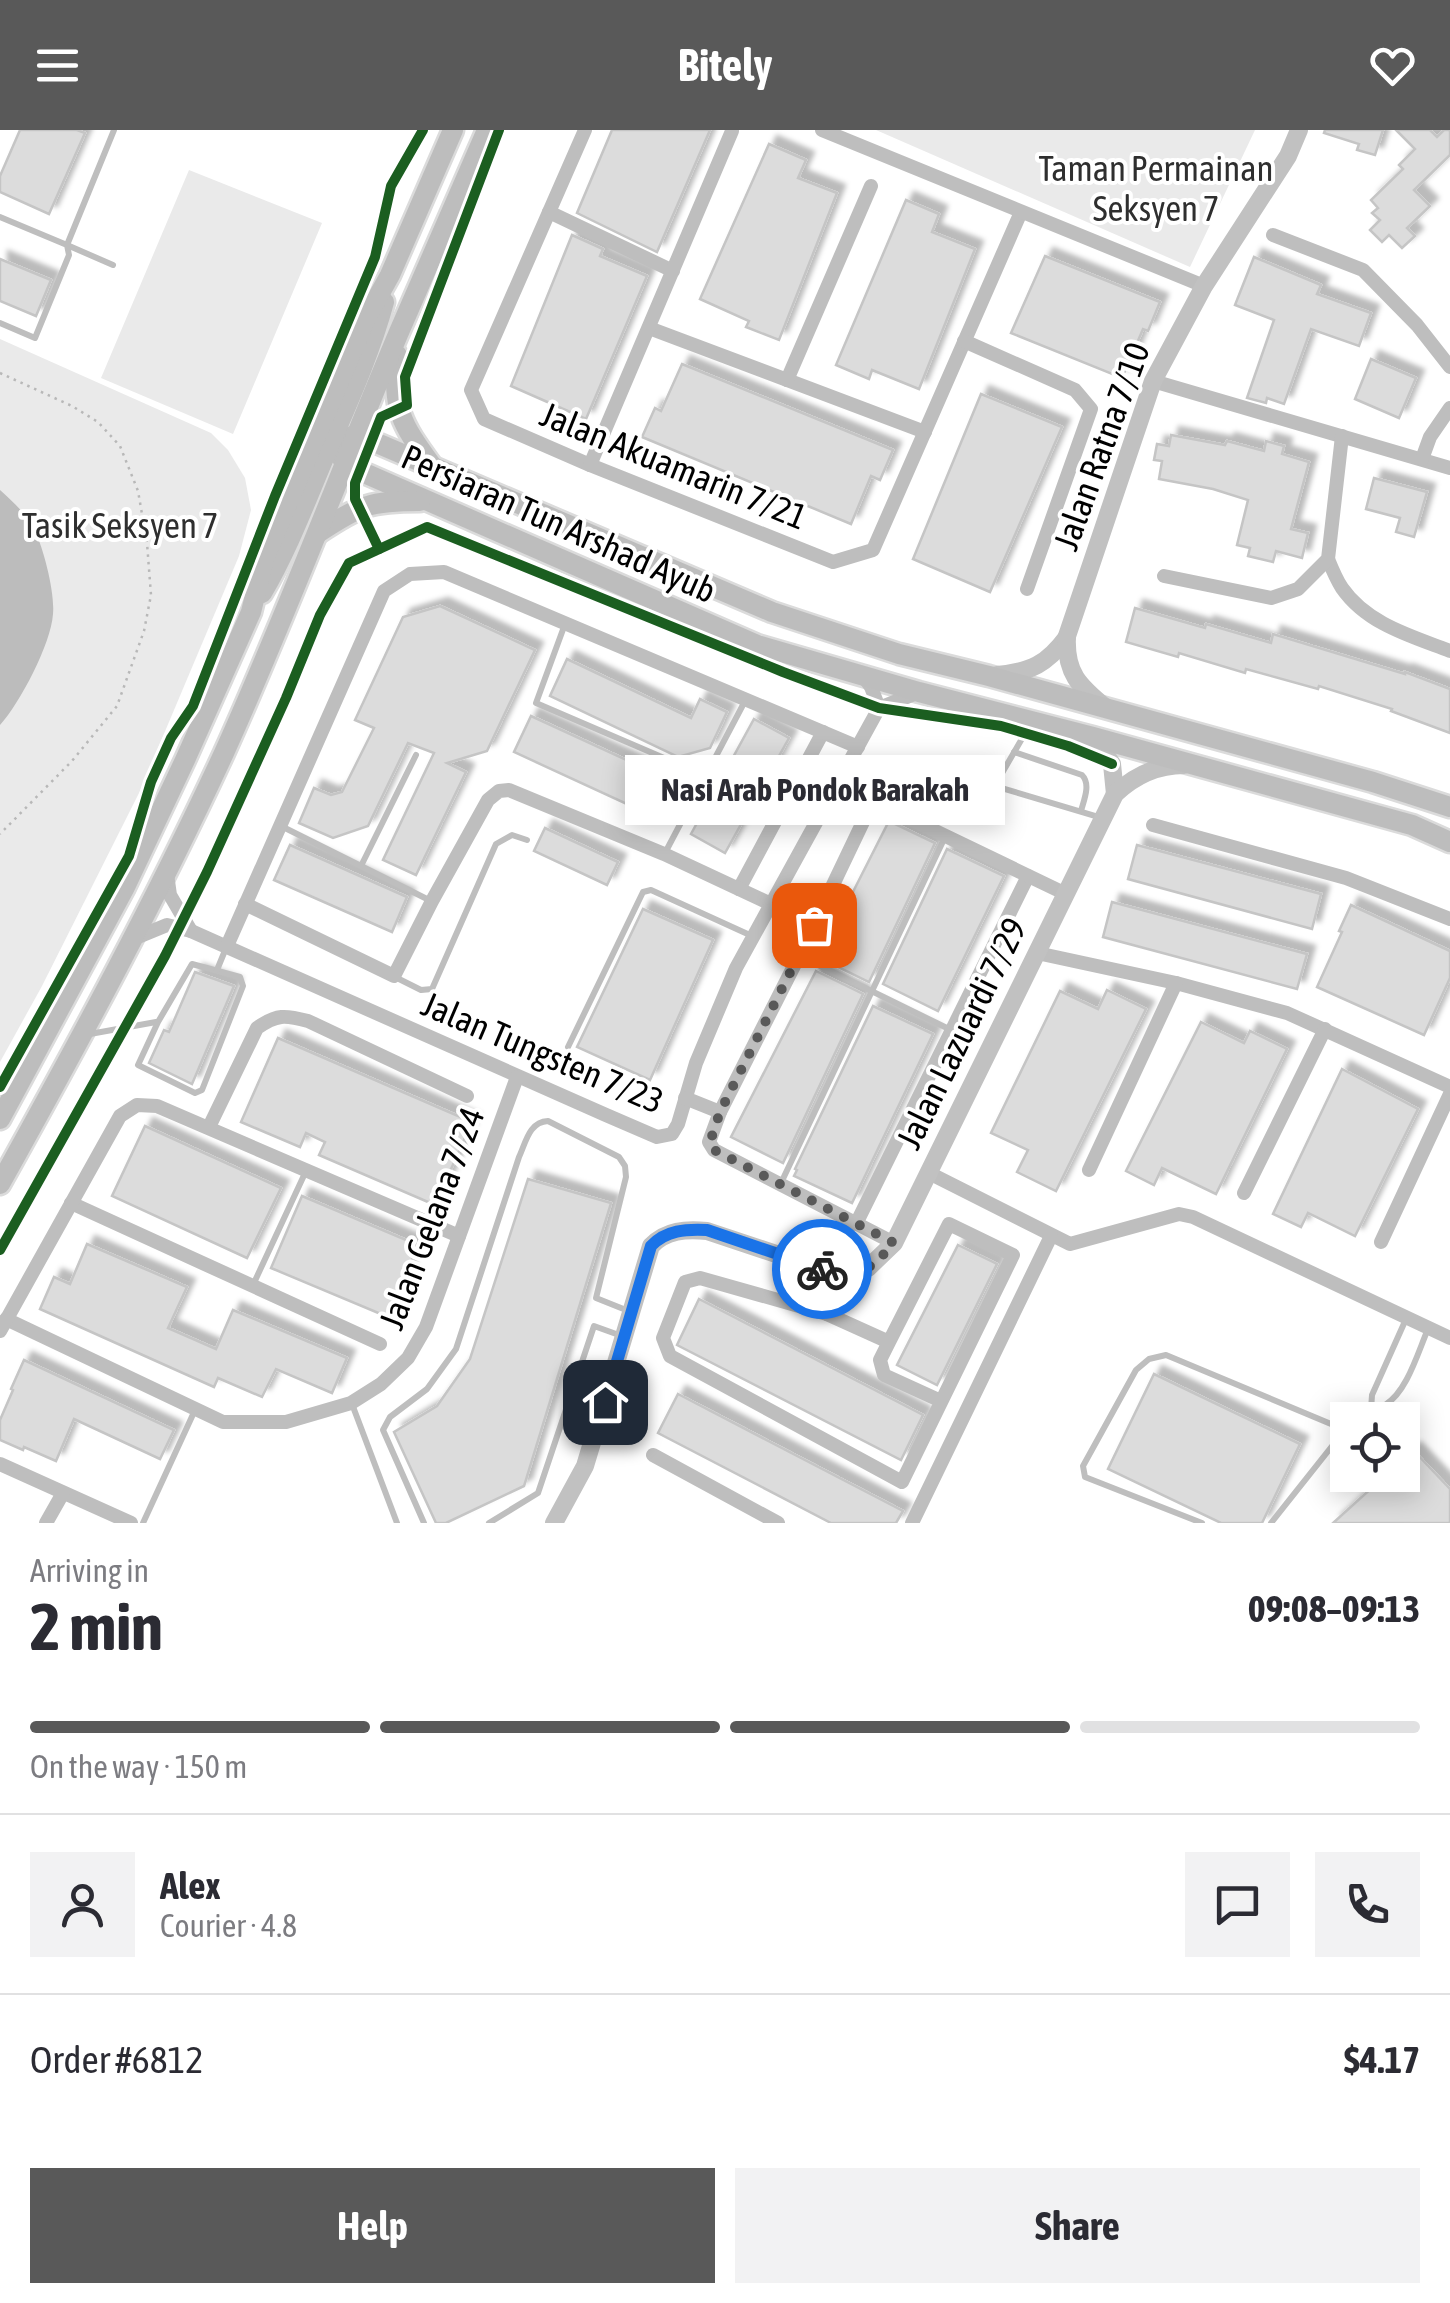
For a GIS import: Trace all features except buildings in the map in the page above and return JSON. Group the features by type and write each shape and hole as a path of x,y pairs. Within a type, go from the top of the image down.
{"main road":[{"path":"251,612 264,559 365,320 390,275 453,130"},
{"path":"0,1184 83,1035 225,750 399,332 488,130"},
{"path":"0,1119 125,887 251,612 279,564 376,334 390,275"},
{"path":"399,332 396,376 400,417 434,469"},
{"name":"Persiaran Tun Arshad Ayub","path":"1450,807 1373,782 899,654 772,612 358,435 332,440 346,465 757,645 1412,825 1450,842"},
{"path":"318,533 351,511 380,501 427,500"}],"street":[{"path":"584,130 549,212 673,270"},
{"name":"Jalan Ratna 7/10","path":"989,676 1027,671 1054,654 1067,636 1153,381 1204,286 1288,156 1300,130"},
{"path":"590,465 732,131"},
{"path":"831,132 1204,286"},
{"path":"787,380 871,186"},
{"name":"Jalan Akuamarin 7/21","path":"549,212 471,390 484,420 833,562 873,550 925,432"},
{"path":"649,328 925,432 1021,212"},
{"path":"1273,235 1364,270 1417,325 1450,367"},
{"path":"964,341 1075,390 1092,409 1026,588"},
{"path":"1153,381 1450,468"},
{"path":"1422,459 1430,437 1450,408"},
{"path":"1342,436 1328,559 1341,586 1360,610 1400,632 1450,651"},
{"path":"1164,576 1270,598 1298,589 1328,559"},
{"path":"226,946 384,591 410,574 444,572 858,747"},
{"path":"1067,636 1072,674 1106,708"},
{"path":"863,676 880,708 918,692"},
{"name":"Jalan Tungsten 7/23","path":"191,930 657,1137 672,1134 712,1020 736,968 880,708"},
{"path":"739,889 824,732"},
{"path":"1094,737 1112,764 1114,794"},
{"path":"1114,794 1151,770 1177,764 1195,765"},
{"path":"245,904 394,976 488,800 500,790 509,790 664,854 771,904"},
{"name":"Jalan Lazuardi 7/29","path":"842,1276 868,1268 894,1243 1114,794"},
{"path":"894,1243 714,1150 710,1142 720,1112 872,801 1066,894"},
{"path":"1153,824 1346,878 1450,919"},
{"path":"166,874 170,895 191,930"},
{"path":"856,1224 1028,876"},
{"path":"132,940 167,925 191,930"},
{"path":"1037,953 1176,983 1287,1013 1450,1090 1381,1242"},
{"path":"1089,1170 1176,983"},
{"path":"209,1127 258,1028 271,1018 289,1016 308,1021 466,1096"},
{"path":"1244,1193 1324,1029"},
{"name":"Jalan Gelana 7/24","path":"3,1325 222,1422 286,1422 351,1403 381,1384 408,1358 426,1327 517,1077"},
{"path":"685,1098 720,1112"},
{"path":"3,1325 120,1116 136,1105 156,1106 209,1127 459,1236"},
{"path":"929,1173 1070,1244 1180,1214 1194,1217 1450,1338"},
{"path":"70,1203 380,1344"},
{"path":"889,1342 828,1314 700,1278 686,1282 662,1338 670,1356 902,1482 942,1402 1013,1256 948,1224 889,1342 880,1360 884,1375 942,1402"},
{"path":"554,1523 586,1466 651,1246 667,1234 707,1230 842,1276 828,1314"},
{"path":"912,1523 1052,1236"},
{"path":"653,1455 778,1523"},
{"path":"0,1464 131,1523"},
{"path":"46,1523 63,1493"}],"lane":[{"path":"0,323 35,338 68,255 67,244 114,130"},
{"path":"0,217 113,265"},
{"path":"565,623 536,703 706,776"},
{"path":"664,854 746,700"},
{"path":"983,806 1032,722"},
{"path":"1014,752 1082,776 1087,785 1082,811"},
{"path":"361,866 416,755"},
{"path":"995,786 1103,818"},
{"path":"280,826 432,901"},
{"path":"394,976 421,990 432,989 496,844 512,835 527,840"},
{"path":"780,1184 946,836"},
{"path":"568,1047 643,892 651,890 753,936"},
{"path":"217,970 226,946"},
{"path":"799,956 952,1030"},
{"path":"192,964 240,978 243,986 199,1092 138,1065 158,1022 192,964"},
{"path":"83,1035 158,1022"},
{"path":"424,1523 383,1430 390,1417 427,1389 456,1349 519,1157 537,1123 548,1121 619,1157 625,1166 626,1177 596,1298 632,1312"},
{"path":"252,1285 307,1170"},
{"path":"1372,1402 1407,1317"},
{"path":"489,1523 538,1494 594,1326 625,1337"},
{"path":"1390,1402 1407,1379 1428,1328"},
{"path":"1202,1523 1085,1477 1083,1466 1136,1370 1149,1359 1166,1356 1330,1421"},
{"path":"351,1403 398,1523"},
{"path":"143,1523 195,1408"},
{"path":"1271,1523 1330,1446"}],"path":[{"path":"0,373 72,406 98,422 120,446 138,491 148,543 150,595 144,631 117,706 72,762 0,834"}],"green space":[{"name":"Taman Permainan Seksyen 7","path":"876,130 1255,130 1190,267"},
{"path":"189,170 322,223 233,434 101,378"},
{"name":"Tasik Seksyen 7","path":"0,339 211,433 228,450 245,478 251,510 239,556 139,793 0,1062"}],"shaded area":[{"name":"Tasik Seksyen 7","path":"0,490 35,531 53,605 41,657 0,725"}],"cycle path":[{"path":"0,1087 129,856 151,782 171,738 193,706 375,257 391,186 423,130"},
{"path":"379,549 355,499 355,483 381,417 407,405 405,377 499,130"},
{"path":"0,1250 165,956 207,872 320,615 349,563 427,527 879,708 1001,726 1112,764"}],"way so far":[{"path":"814,925 720,1112 710,1142 714,1150 894,1243 882,1257 856,1274 842,1276 822,1269"}],"place":[{"name":"Nasi Arab Pondok Barakah","path":"814,925"}],"route":[{"path":"605,1402 651,1246 658,1239 688,1230 707,1230 822,1269"}]}
